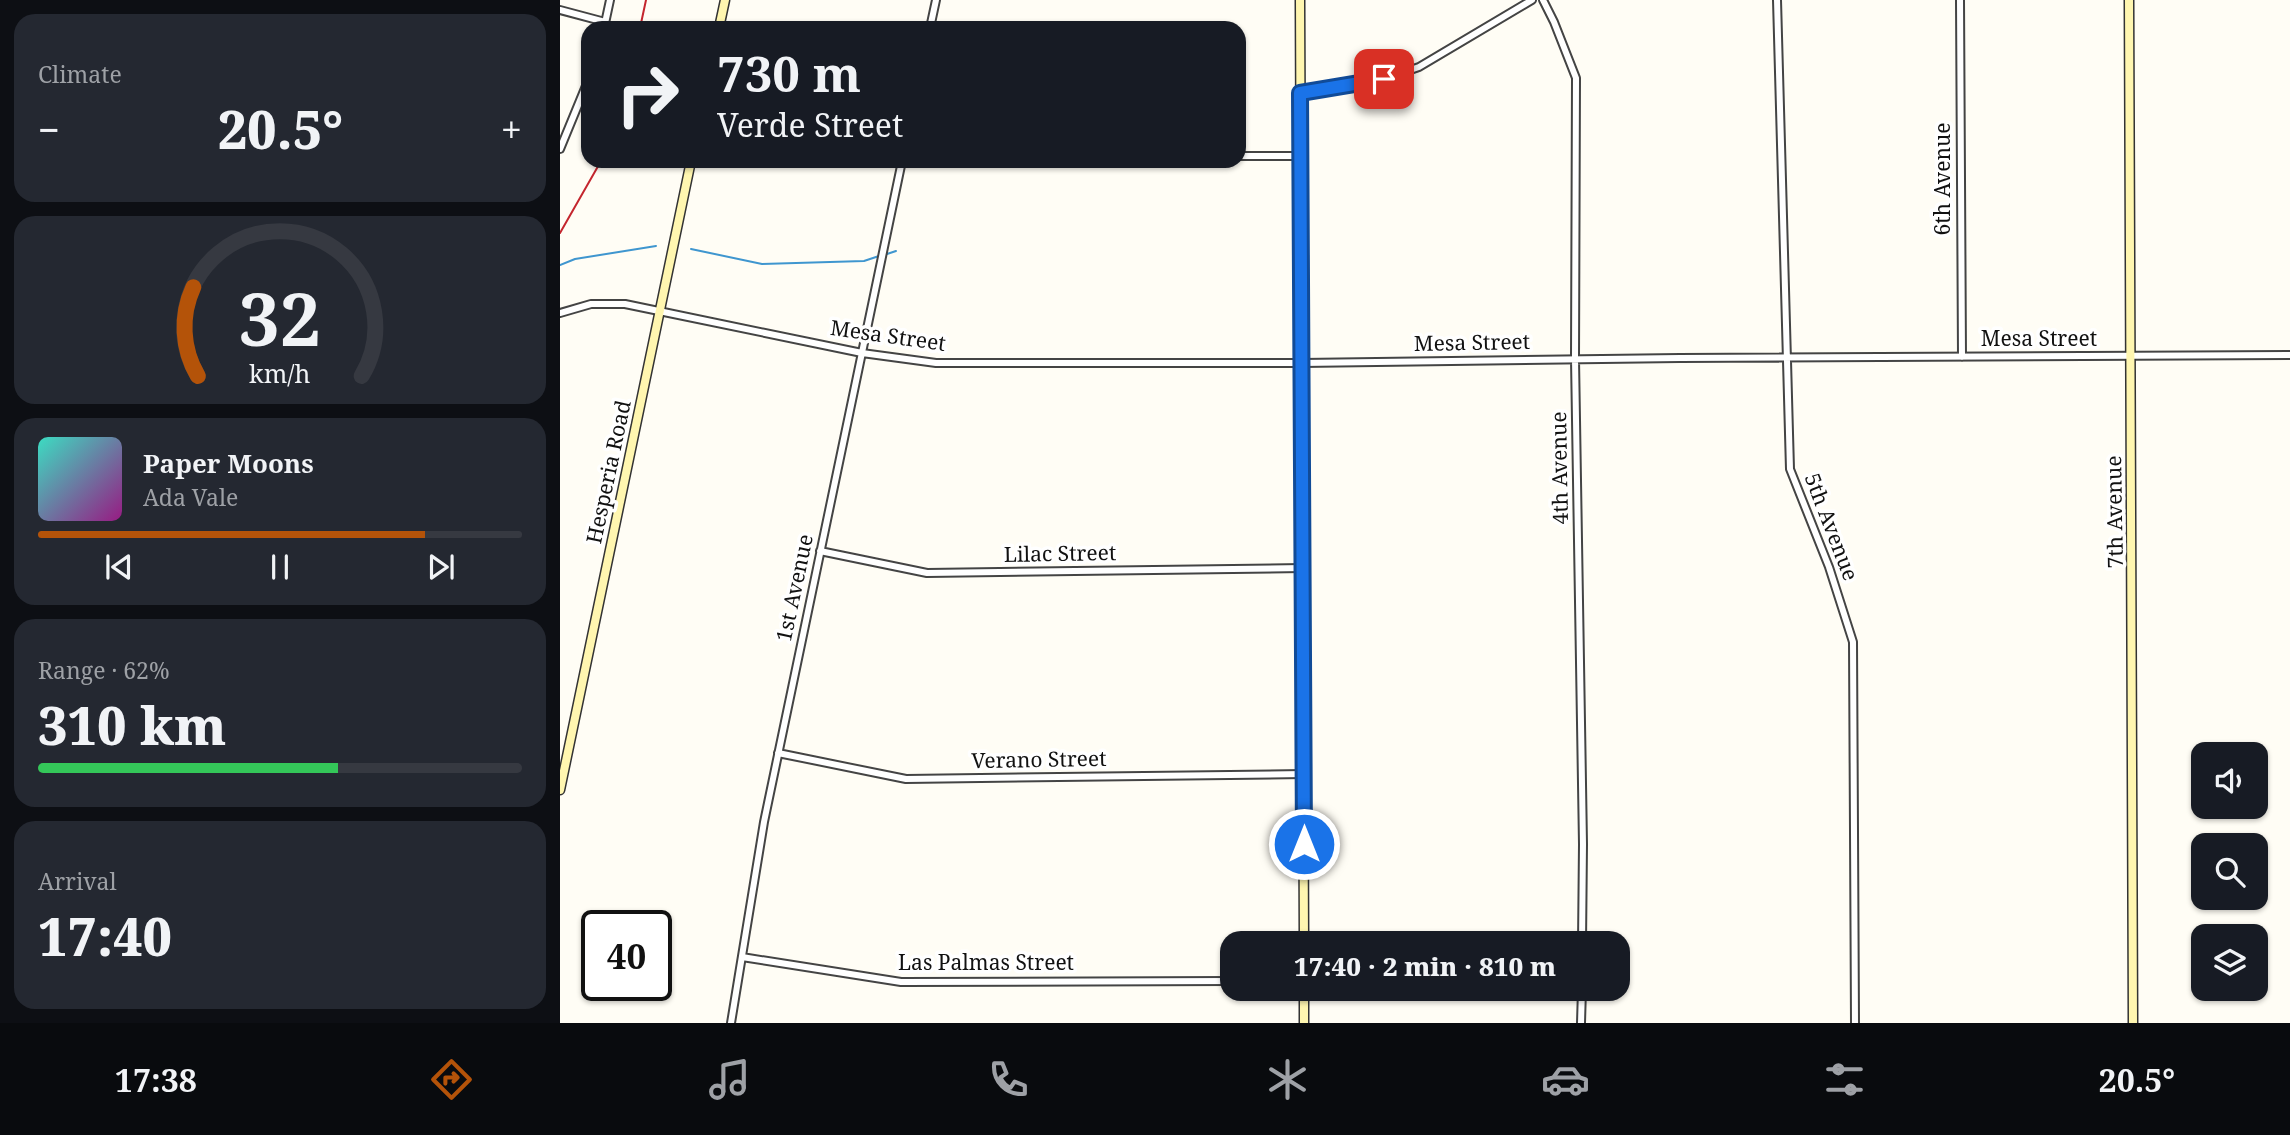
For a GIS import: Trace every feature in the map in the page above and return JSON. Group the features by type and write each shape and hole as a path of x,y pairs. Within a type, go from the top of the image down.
{"street":[{"path":"606,21 610,0"},
{"path":"720,21 725,0"},
{"path":"932,21 936,0"},
{"path":"1300,0 1304,931"},
{"path":"1300,93 1384,79 1419,67 1532,0"},
{"name":"4th Avenue","path":"1543,0 1576,78 1575,359 1582,931"},
{"name":"5th Avenue","path":"1777,0 1790,469 1829,567 1853,642 1855,1023"},
{"name":"6th Avenue","path":"1960,0 1962,357"},
{"name":"7th Avenue","path":"2129,0 2133,1023"},
{"path":"560,10 593,21"},
{"path":"560,149 581,98"},
{"path":"1246,156 1300,156"},
{"name":"Hesperia Road","path":"560,790 690,168"},
{"name":"1st Avenue","path":"731,1023 762,831 900,168"},
{"name":"Mesa Street","path":"560,313 583,305 607,302 660,310 862,353 936,363 1302,363 2290,355"},
{"name":"Lilac Street","path":"820,551 927,573 1303,568"},
{"name":"Verano Street","path":"778,754 906,779 1304,774"},
{"name":"Las Palmas Street","path":"742,957 901,982 1220,981"},
{"path":"1304,1001 1304,1023"},
{"path":"1581,1023 1582,1001"}],"waterway":[{"path":"560,265 575,259 656,246"},
{"path":"691,249 762,264 864,261 879,256"},
{"path":"884,255 896,251"}],"railway":[{"path":"642,21 646,0"},
{"path":"560,233 597,168"}],"route":[{"path":"1304,844 1300,93 1384,79"}]}
